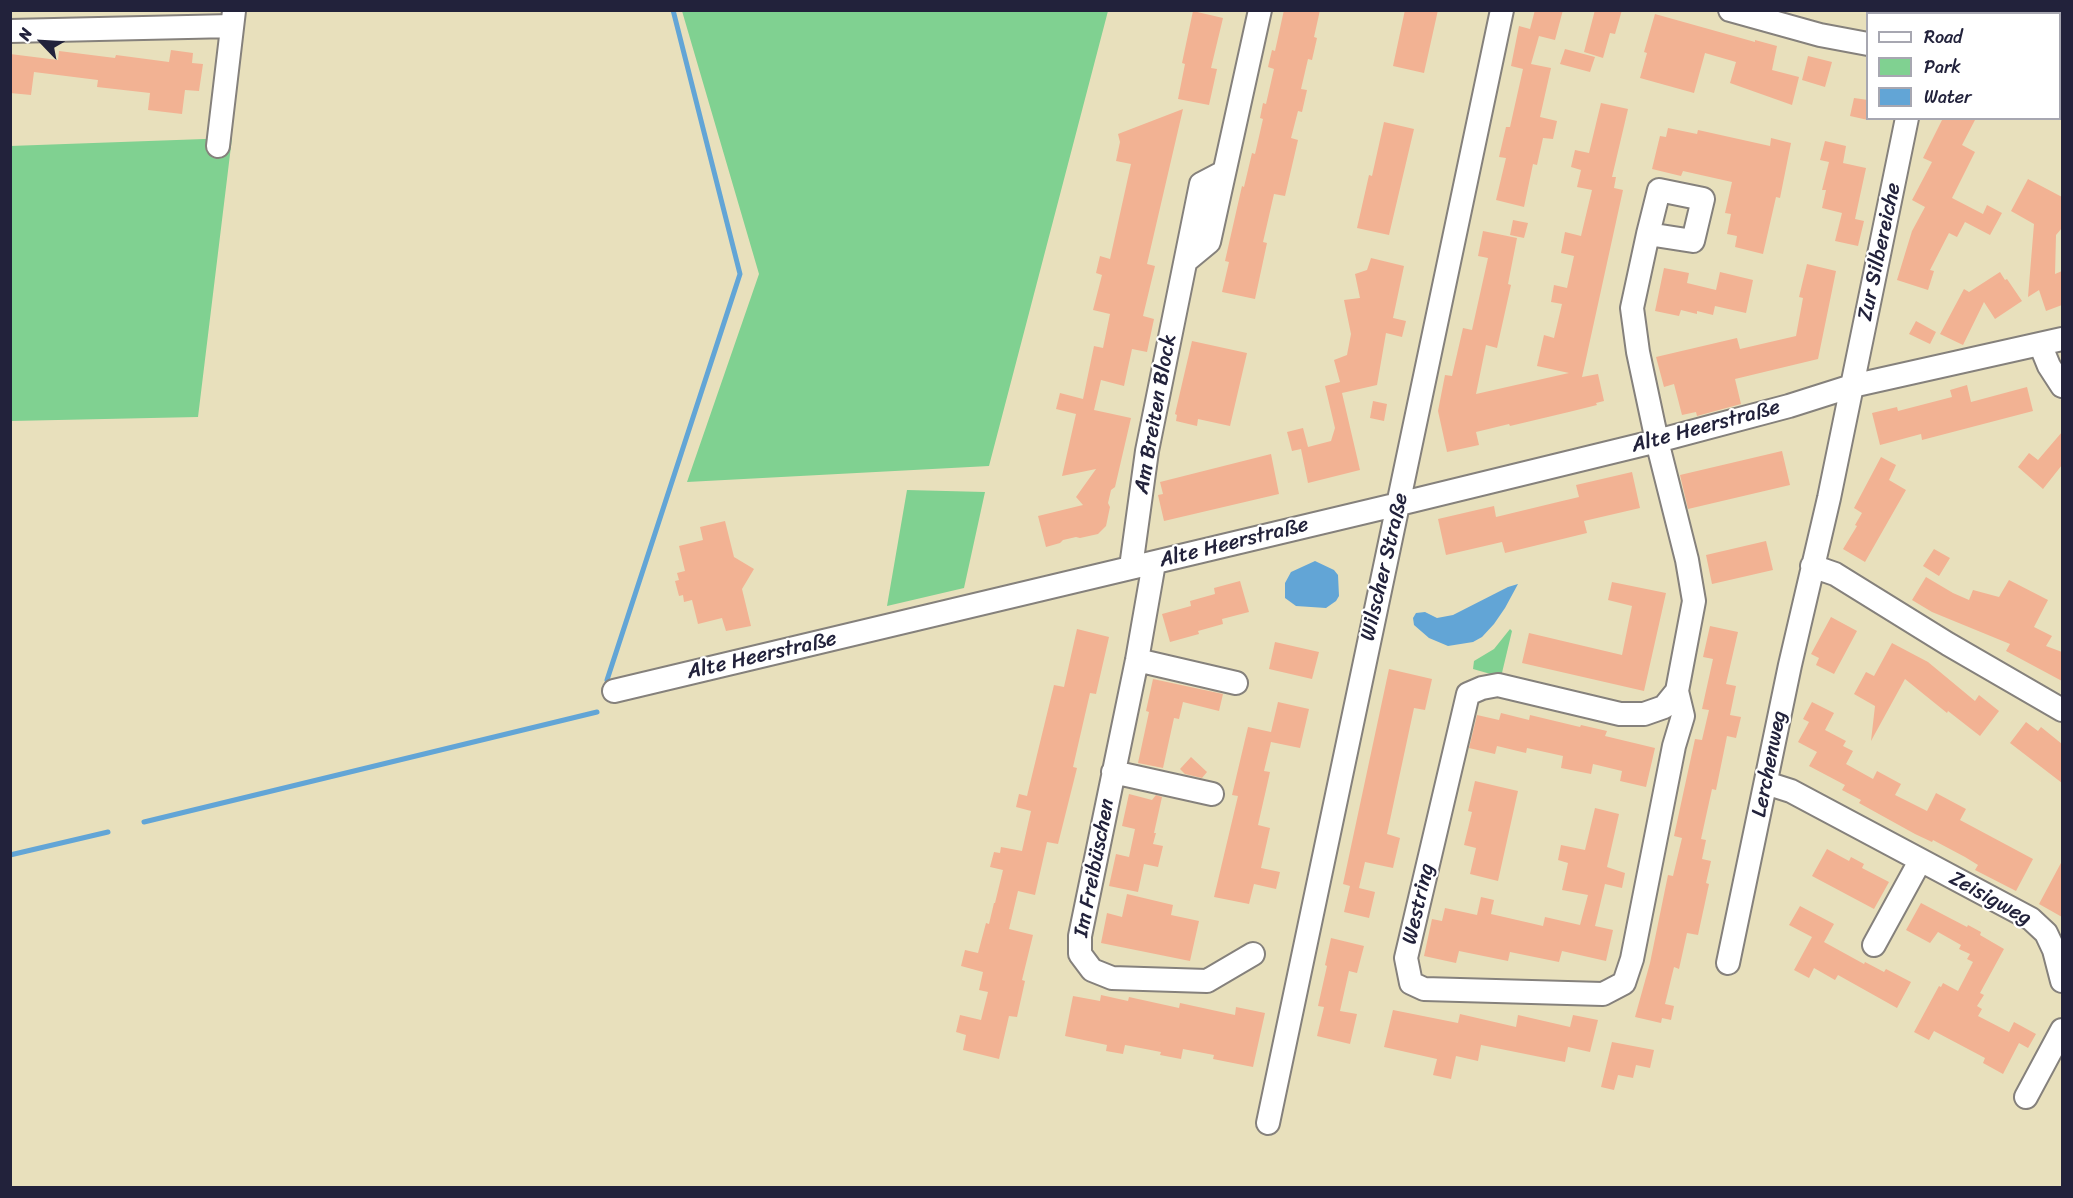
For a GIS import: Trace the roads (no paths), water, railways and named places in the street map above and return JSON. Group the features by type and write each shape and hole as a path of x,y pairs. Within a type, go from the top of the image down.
{"street":[{"name":"Am Breiten Block","path":"1131,567 1149,440 1201,184 1222,173 1260,10"},
{"name":"Wilscher Straße","path":"1268,1123 1502,10"},
{"path":"1730,10 1820,35 1866,44"},
{"path":"10,31 233,18 218,146"},
{"name":"Zur Silbereiche","path":"1852,386 1907,120"},
{"name":"Westring","path":"1644,714 1620,714 1498,685 1468,694 1406,958 1411,983 1424,989 1603,994 1624,983 1632,959 1674,746 1683,716 1677,691 1694,600 1687,560 1636,347 1632,308 1648,234"},
{"name":"Alte Heerstraße","path":"614,691 1657,441 1789,406 1852,386 2062,339"},
{"path":"2040,344 2049,366 2062,386"},
{"name":"Lerchenweg","path":"1728,963 1852,386"},
{"name":"Im Freibüschen","path":"1154,563 1137,660 1080,936 1080,954 1092,970 1112,978 1207,981 1253,954"},
{"path":"1812,566 1835,574 1948,644 2062,710"},
{"path":"1137,660 1236,683"},
{"path":"1674,746 1663,730 1644,714 1664,706 1677,691"},
{"name":"Im Freibüschen","path":"1113,772 1212,794"},
{"name":"Zeisigweg","path":"1766,783 1791,791 2031,919 2046,933 2054,950 2062,981"},
{"path":"1874,945 1920,861"},
{"path":"2026,1097 2062,1030"}],"water":[{"path":"1315,561 1334,570 1338,575 1339,596 1326,608 1296,606 1285,598 1285,583 1291,572"},
{"path":"1518,584 1494,624 1482,637 1473,642 1448,646 1429,638 1414,625 1413,618 1416,613 1425,612 1437,618 1453,615"}],"waterway":[{"path":"607,680 740,274 673,10"},
{"path":"144,822 597,712"},
{"path":"10,855 108,832"}]}
